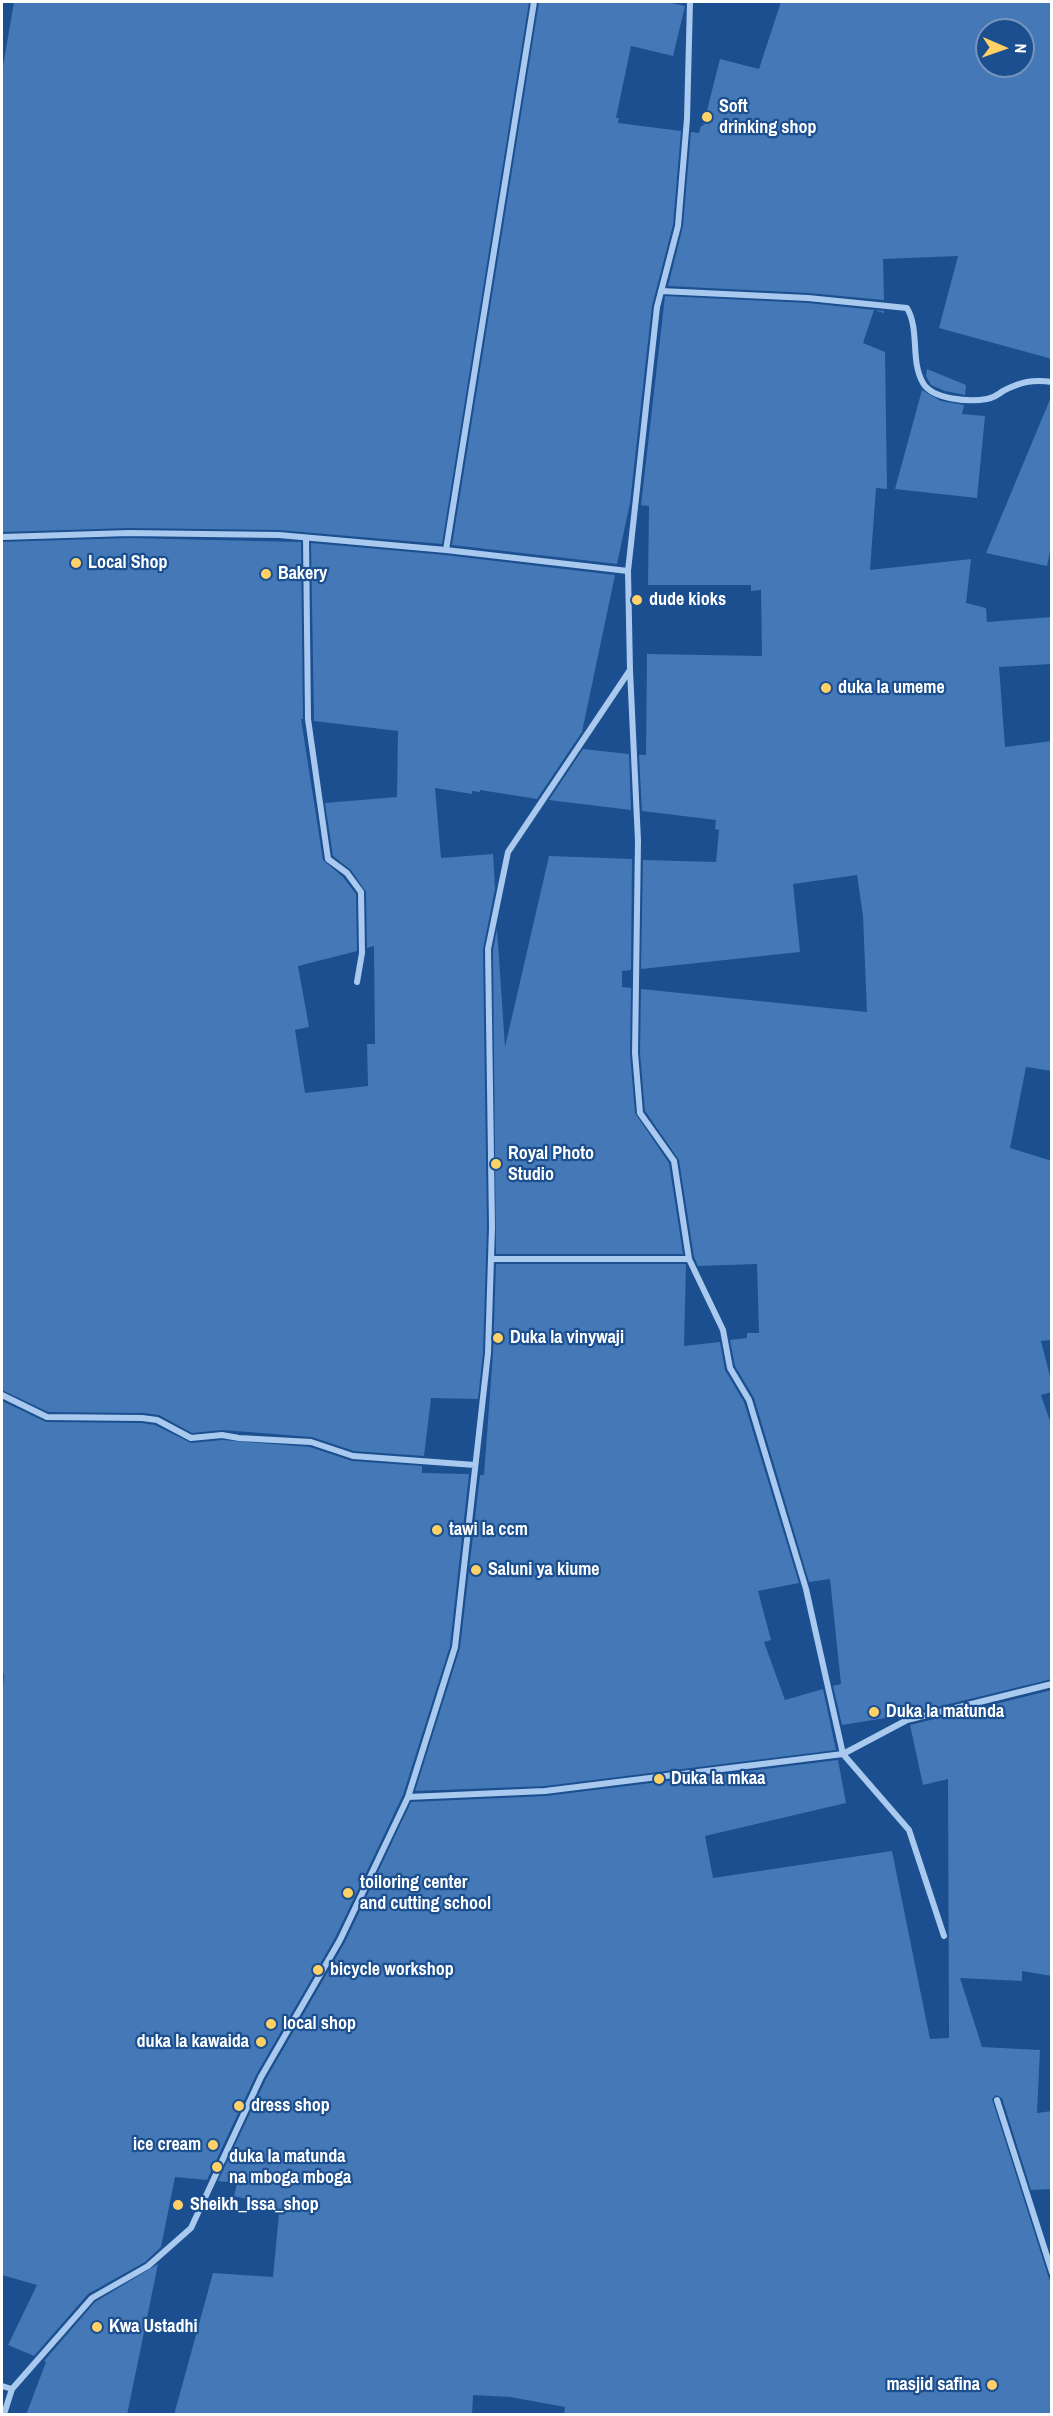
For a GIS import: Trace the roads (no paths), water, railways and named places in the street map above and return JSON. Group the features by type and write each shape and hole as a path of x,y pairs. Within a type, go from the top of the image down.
{"street":[{"path":"446,550 534,2"},
{"path":"690,2 687,119 678,226 656,319 628,571 638,840 635,1053 640,1113 674,1161 689,1259 723,1330 730,1368 749,1400 806,1589 843,1754 909,1830 944,1936"},
{"path":"661,291 808,298 907,308 912,318 918,369 923,384 934,394 951,399 989,399 1018,383 1037,379 1052,382"},
{"path":"2,537 129,533 279,535 446,550 628,571"},
{"path":"306,538 308,719 328,859 347,873 360,892 362,953 357,982"},
{"path":"4,2415 12,2389 92,2298 148,2266 191,2228 261,2077 340,1940 408,1797 455,1647 488,1353 491,1259 488,949 508,852 630,670"},
{"path":"491,1259 689,1259"},
{"path":"2,1395 47,1418 142,1418 157,1420 191,1438 222,1435 311,1442 353,1456 476,1465"},
{"path":"408,1797 545,1791 843,1754 907,1720 1052,1684"},
{"path":"997,2100 1052,2272"},
{"path":"2,2386 12,2389"}],"place":[{"name":"Soft drinking shop","path":"707,117"},
{"name":"Local Shop","path":"76,563"},
{"name":"Bakery","path":"266,574"},
{"name":"dude kioks","path":"637,600"},
{"name":"duka la umeme","path":"826,688"},
{"name":"Royal Photo Studio","path":"496,1164"},
{"name":"Duka la vinywaji","path":"498,1338"},
{"name":"tawi la ccm","path":"437,1530"},
{"name":"Saluni ya kiume","path":"476,1570"},
{"name":"Duka la matunda","path":"874,1712"},
{"name":"Duka la mkaa","path":"659,1779"},
{"name":"toiloring center and cutting school","path":"348,1893"},
{"name":"bicycle workshop","path":"318,1970"},
{"name":"local shop","path":"271,2024"},
{"name":"duka la kawaida","path":"261,2042"},
{"name":"dress shop","path":"239,2106"},
{"name":"ice cream","path":"213,2145"},
{"name":"duka la matunda na mboga mboga","path":"217,2167"},
{"name":"Sheikh_Issa_shop","path":"178,2205"},
{"name":"Kwa Ustadhi","path":"97,2327"},
{"name":"masjid safina","path":"992,2385"}]}
